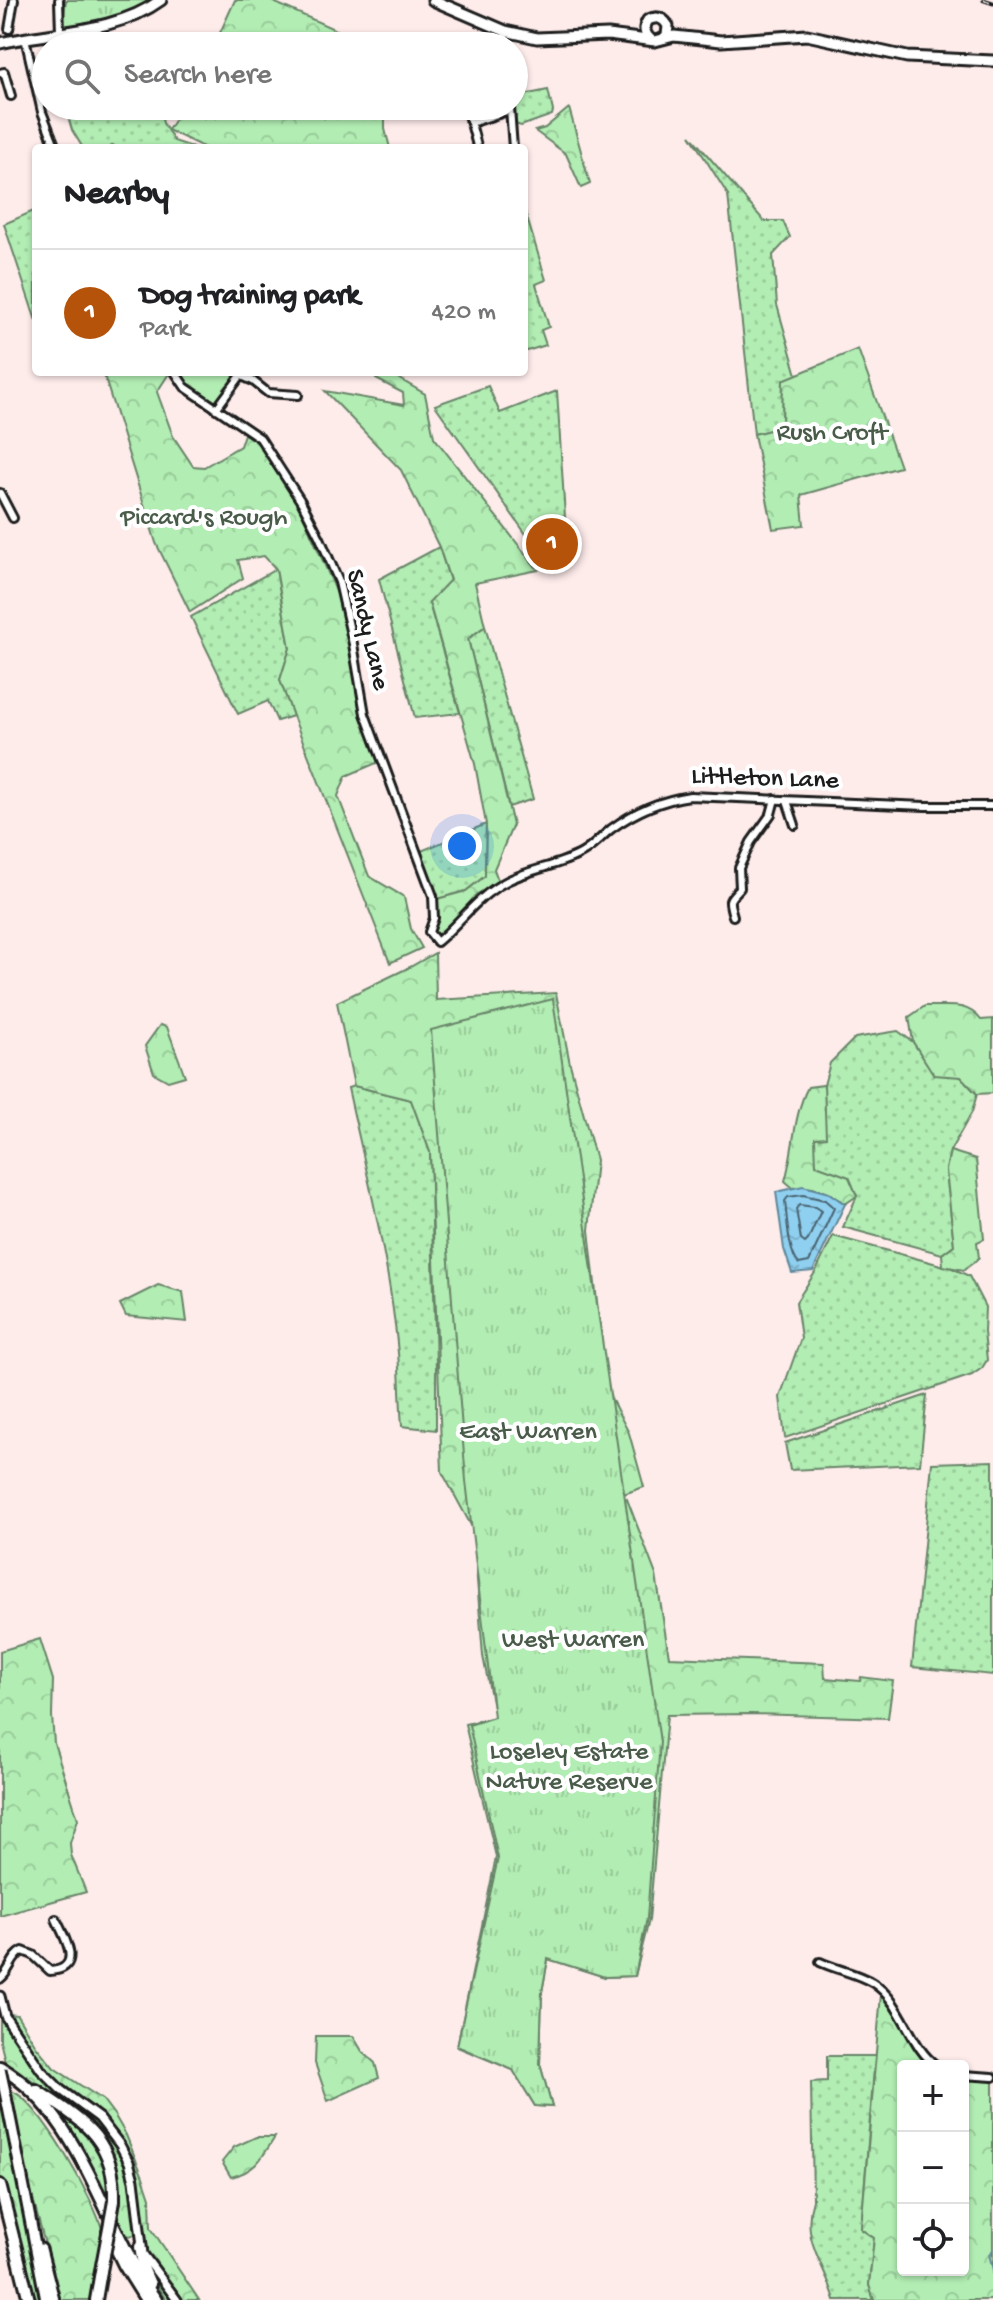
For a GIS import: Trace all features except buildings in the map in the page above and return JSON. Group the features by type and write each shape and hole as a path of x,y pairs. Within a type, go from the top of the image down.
{"highway":[{"path":"3,2071 42,2102 70,2141 91,2176 126,2254 158,2300"},
{"path":"3,2071 69,2112 91,2129 103,2145 114,2181 114,2201 96,2300"},
{"path":"3,2071 30,2098 64,2143 91,2189 124,2265 146,2300"},
{"path":"0,2185 29,2300"},
{"path":"140,2247 144,2270 158,2300"}],"main road":[{"path":"60,32 120,21 143,12 161,0"},
{"path":"433,0 509,32"},
{"path":"528,36 632,34 648,20 658,17 691,38"},
{"path":"646,24 645,33 651,40"},
{"path":"664,38 668,26"},
{"path":"623,35 660,41 674,36 721,41 807,35 907,57 993,61"},
{"path":"7,37 32,37"},
{"path":"3,2071 46,2300"},
{"path":"30,2219 40,2244 54,2300"}],"street":[{"path":"7,37 14,0"},
{"path":"59,0 60,32"},
{"path":"25,38 32,68"},
{"path":"0,73 4,72 11,96"},
{"path":"45,120 54,144"},
{"path":"470,120 476,144"},
{"path":"471,123 479,120"},
{"path":"511,120 513,144"},
{"name":"Sandy Lane","path":"178,376 185,387 260,438 310,519 339,582 365,714 433,896 434,918 429,932 437,942"},
{"path":"216,409 241,376"},
{"path":"245,376 268,393 298,395"},
{"path":"0,493 13,518"},
{"name":"Littleton Lane","path":"437,942 475,902 508,881 585,852 612,829 670,799 690,796 993,806"},
{"path":"733,916 729,901 740,888 739,868 751,842 771,814 775,799"},
{"path":"787,801 795,825"},
{"path":"0,1979 10,1971 17,1954 23,1951 33,1955 50,1971 64,1967 70,1951 56,1919"},
{"path":"820,1962 873,1983 900,2013 930,2060"},
{"path":"0,1996 5,2016 41,2070 61,2090 99,2118 120,2145 134,2180 140,2247 177,2300"},
{"path":"969,2075 993,2077"}],"green space":[{"path":"66,0 152,0 127,15 62,27"},
{"path":"235,0 269,0 341,32 220,32"},
{"path":"548,90 553,111 552,115 521,126 515,124 515,120 528,120 528,94"},
{"path":"569,108 590,184 581,188 566,154 535,131 545,128"},
{"path":"69,120 162,120 174,141 183,144 81,144"},
{"path":"174,120 385,120 389,144 197,144 168,130"},
{"path":"690,135 764,221 783,221 790,237 773,255 777,305 797,375 783,381 782,427 754,434 728,195"},
{"path":"32,212 32,309 4,224"},
{"path":"528,221 546,280 536,284 549,327 541,330 546,345 528,351"},
{"name":"Rush Croft","path":"858,349 900,467 801,495 804,525 773,529 754,434 782,427 783,380"},
{"name":"Piccard's Rough","path":"104,376 167,376 157,392 173,436 193,466 204,467 240,446 244,434 260,444 294,495 343,608 360,705 379,762 346,776 338,796 369,876 404,897 411,929 422,948 390,963 293,716 280,680 290,648 276,569 264,556 238,560 243,578 190,612 156,543"},
{"path":"183,376 236,376 216,405 187,385"},
{"path":"375,376 398,376 425,394 434,437 538,570 475,583 485,626 468,639 513,825 494,869 499,883 477,894 438,939 433,933 437,899 466,891 485,876 486,824 475,764 429,602 450,580 439,547 401,470 325,391 404,405 403,393"},
{"path":"488,386 500,413 557,391 566,533 528,537 435,405"},
{"path":"575,532 574,551 534,557 528,537"},
{"path":"439,547 450,581 429,603 460,713 415,718 379,579"},
{"path":"276,569 290,648 280,680 293,716 277,721 268,701 238,714 191,617"},
{"path":"485,626 533,799 509,807 468,639"},
{"path":"486,824 485,876 466,891 437,899 421,851"},
{"name":"East Warren","path":"435,953 436,1000 556,993 570,1064 596,1160 589,1230 607,1391 629,1433 644,1487 479,1540 442,1472 430,1152 411,1100 354,1086 337,1002"},
{"name":"Loseley Estate Nature Reserve","path":"553,999 660,1742 647,1918 635,1976 605,1977 548,1959 542,1992 540,2064 552,2107 535,2106 513,2070 457,2046 498,1858 469,1725 494,1717 466,1481 431,1030"},
{"path":"925,1006 963,1007 981,1020 993,1019 993,1093 977,1094 961,1077 934,1075 913,1042 909,1017"},
{"path":"160,1025 167,1027 185,1076 168,1081 154,1073 145,1046"},
{"path":"898,1031 913,1042 928,1065 961,1077 977,1094 972,1112 950,1151 946,1170 954,1245 942,1254 843,1227 857,1196 849,1177 815,1165 815,1138 825,1137 824,1085 830,1063 855,1038"},
{"path":"824,1085 826,1137 815,1138 816,1165 849,1177 857,1196 845,1204 827,1192 807,1187 793,1188 785,1181 803,1098 808,1087"},
{"path":"354,1086 411,1100 430,1152 436,1430 402,1426 394,1320 377,1220 348,1088"},
{"path":"950,1151 976,1159 984,1239 977,1242 979,1258 964,1270 943,1266 942,1254 954,1245 946,1170"},
{"path":"833,1236 952,1268 969,1276 985,1307 987,1360 972,1375 785,1438 780,1397 801,1338 796,1302"},
{"path":"158,1285 183,1292 187,1322 126,1316 120,1304"},
{"path":"927,1395 920,1464 790,1470 785,1443"},
{"path":"993,1461 993,1675 912,1667 932,1463"},
{"name":"West Warren","path":"627,1499 656,1575 669,1657 824,1663 825,1678 860,1681 861,1677 893,1681 888,1718 667,1715 649,1920 635,1976 605,1977 548,1959 542,1992 540,2064 552,2107 535,2106 513,2070 457,2047 496,1857 465,1724 495,1717 483,1656 476,1567 484,1549"},
{"path":"40,1639 53,1680 54,1743 78,1819 70,1843 71,1855 86,1892 0,1916 0,1651"},
{"path":"881,1994 925,2060 897,2060 897,2276 969,2276 969,2079 993,2081 993,2300 874,2300 869,2285 874,2238 861,2229"},
{"path":"0,2013 17,2015 54,2068 103,2100 115,2116 126,2135 150,2198 151,2228 199,2300 166,2300 152,2278 157,2268 147,2250 143,2233 129,2236 120,2228 117,2217 119,2181 107,2144 86,2119 5,2061 0,2041"},
{"path":"316,2036 353,2036 362,2051 375,2063 379,2078 328,2101 315,2063"},
{"path":"827,2056 875,2056 861,2229 874,2238 869,2285 874,2300 835,2300 812,2240 811,2082 827,2081"},
{"path":"10,2091 21,2097 50,2130 99,2219 103,2238 92,2300 60,2300 28,2181"},
{"path":"45,2100 81,2125 101,2150 107,2168 108,2206"},
{"path":"0,2103 45,2300 34,2300 0,2176"},
{"path":"256,2137 275,2137 252,2167 231,2177 222,2162 234,2147"}],"water":[{"path":"803,1186 829,1193 845,1204 813,1271 792,1273 784,1249 776,1192"}],"waterway":[{"path":"993,2250 989,2254 993,2270"}],"railway":[{"path":"984,0 993,3"}],"place":[{"name":"Dog training park","path":"552,544"}]}
